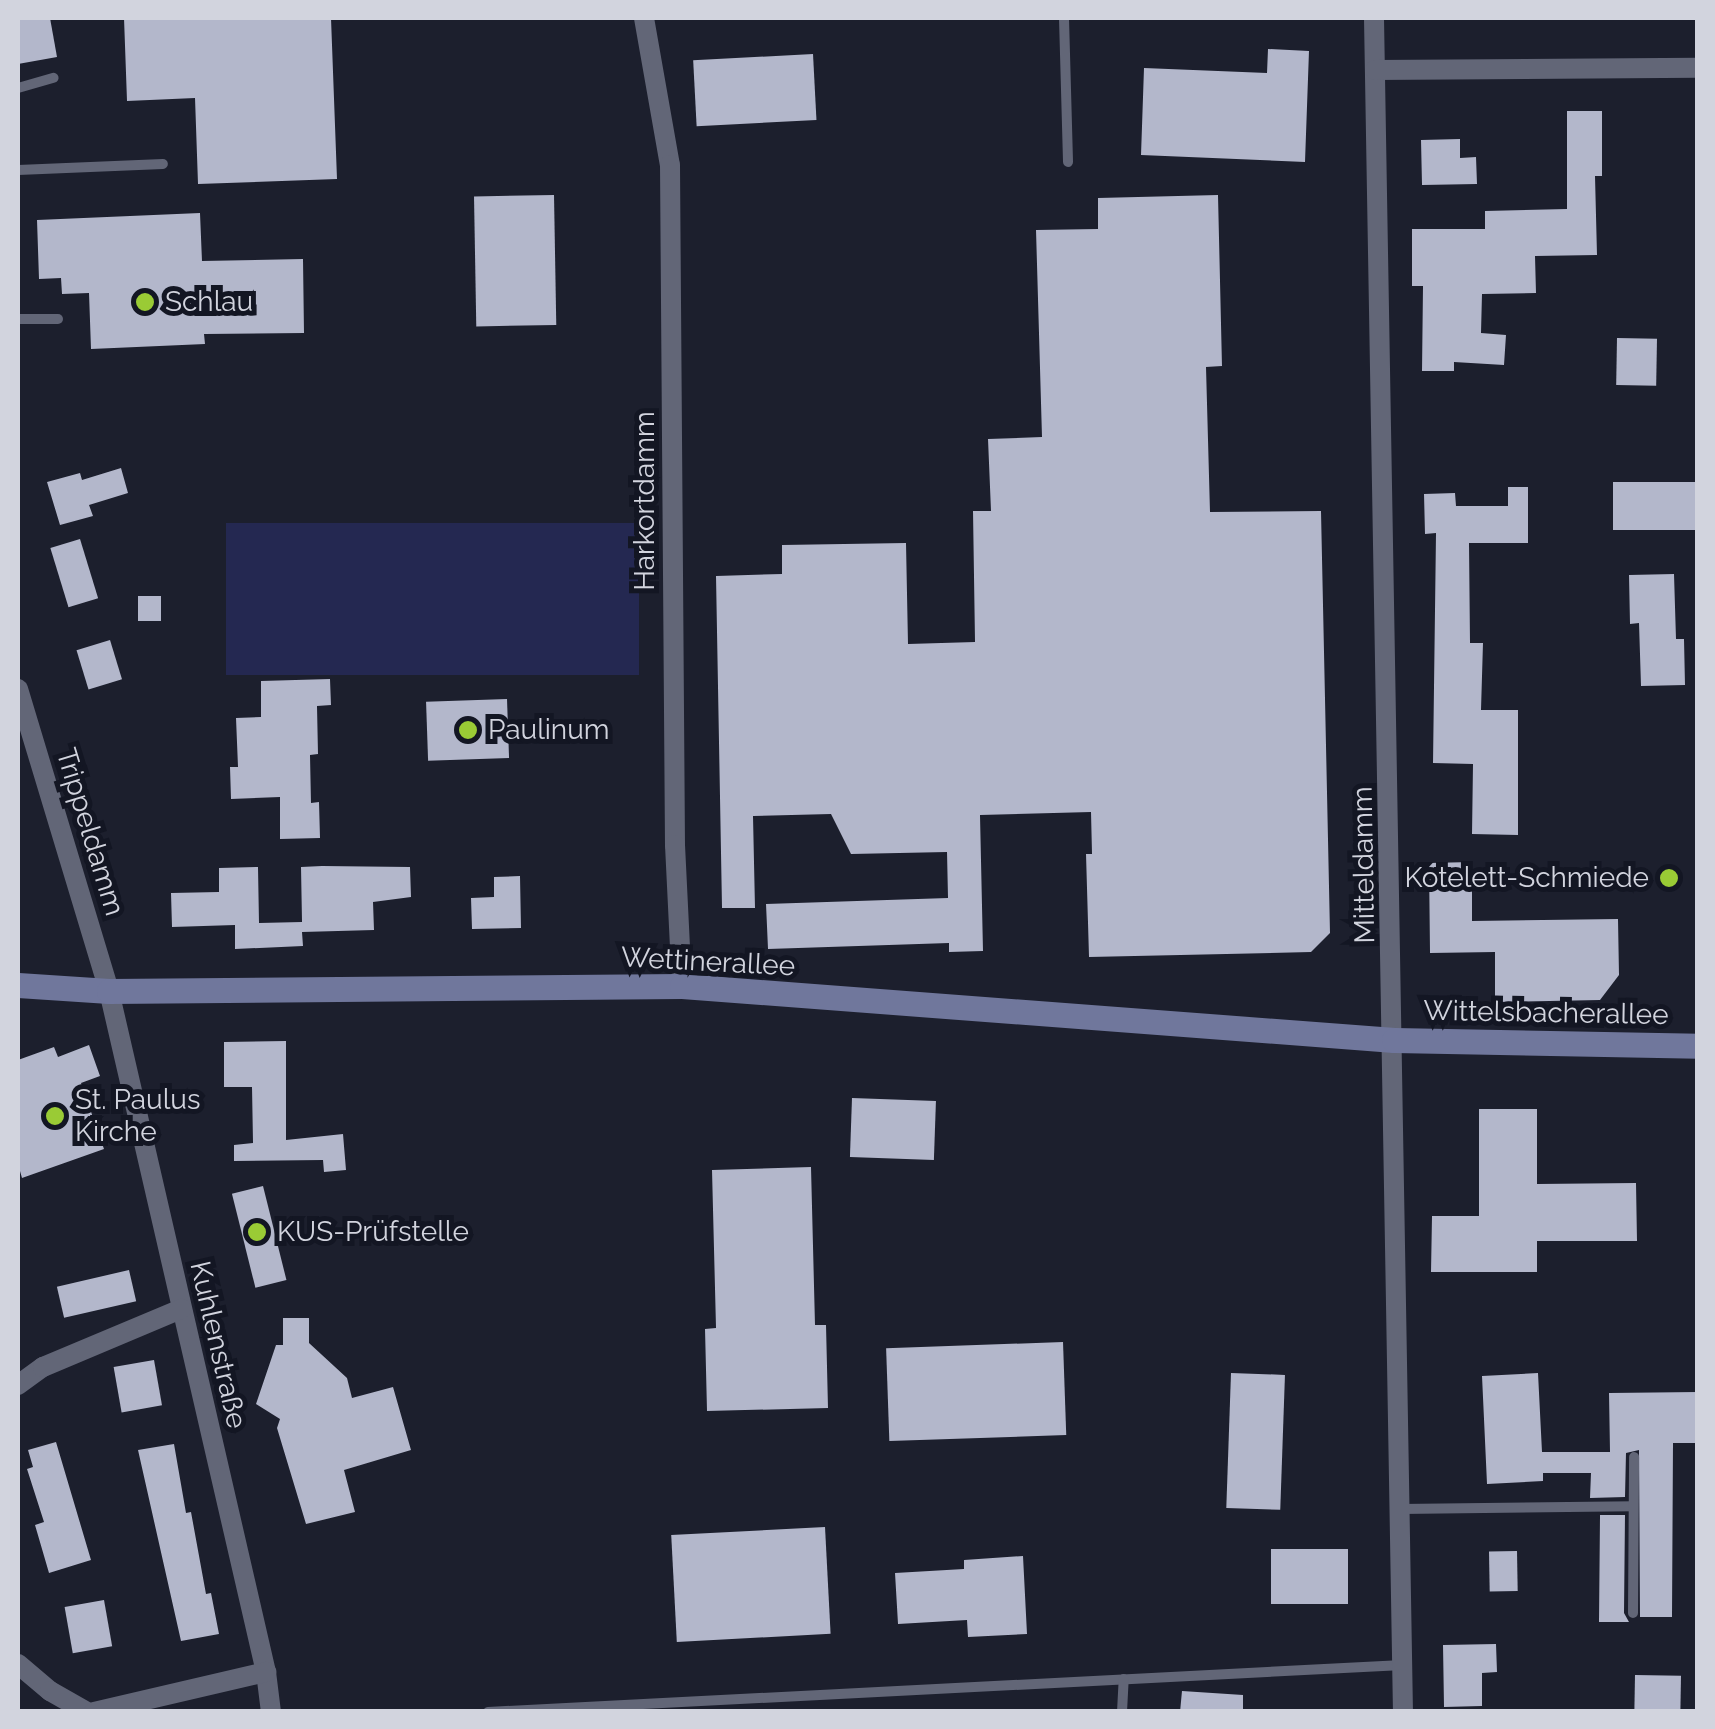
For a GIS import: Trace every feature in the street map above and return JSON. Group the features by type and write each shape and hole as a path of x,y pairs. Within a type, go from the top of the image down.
{"street":[{"name":"Harkortdamm","path":"644,18 670,164 675,845 682,986"},
{"name":"Mitteldamm","path":"1374,18 1404,1712"},
{"path":"1374,70 1698,68"},
{"name":"Trippeldamm","path":"18,689 109,992"},
{"name":"Wettinerallee","path":"18,985 109,992 682,986 1394,1040"},
{"name":"Kuhlenstraße","path":"109,992 266,1672 271,1712"},
{"name":"Wittelsbacherallee","path":"1394,1040 1698,1046"},
{"path":"18,1385 43,1367 180,1309"},
{"path":"18,1664 50,1692 91,1712 266,1672"}],"lane":[{"path":"1064,18 1068,162"},
{"path":"18,88 54,78"},
{"path":"18,170 163,164"},
{"path":"18,319 58,319"},
{"path":"1633,1613 1634,1457"},
{"path":"1400,1509 1634,1506"},
{"path":"488,1712 1403,1665"},
{"path":"1122,1712 1124,1679"}],"shaded area":[{"path":"226,523 639,523 639,675 226,675"}],"building":[{"path":"18,18 50,18 57,57 18,64"},
{"path":"124,18 331,18 337,179 198,184 195,98 127,101"},
{"path":"1268,49 1309,51 1305,162 1141,155 1144,68 1267,73"},
{"path":"813,54 816,120 697,126 693,60"},
{"path":"1567,111 1602,111 1602,176 1595,176 1597,255 1535,256 1536,293 1482,294 1481,333 1506,335 1504,365 1454,362 1454,371 1422,371 1423,286 1412,286 1412,229 1485,229 1485,211 1567,209"},
{"path":"1460,139 1460,158 1476,157 1477,184 1422,185 1421,140"},
{"path":"554,195 556,325 476,326 474,196"},
{"path":"1218,195 1222,366 1206,367 1210,512 1321,511 1330,933 1311,952 1089,957 1086,854 1092,854 1091,812 980,815 983,951 949,952 949,943 768,949 766,904 948,898 947,852 851,854 831,814 753,816 755,908 722,908 716,576 782,574 782,545 906,543 908,644 975,642 973,511 991,511 988,439 1042,437 1036,230 1098,229 1098,198"},
{"path":"200,213 202,261 303,259 304,333 204,334 205,344 91,349 89,293 62,294 61,278 39,279 37,220"},
{"path":"1617,338 1657,339 1656,386 1616,385"},
{"path":"121,468 128,493 89,505 93,516 60,525 47,482 80,473 82,480"},
{"path":"1613,482 1698,482 1698,530 1613,530"},
{"path":"1508,487 1528,487 1528,543 1469,543 1470,643 1483,643 1481,710 1518,710 1518,835 1472,834 1473,764 1433,763 1436,533 1425,534 1424,494 1455,493 1456,506 1508,506"},
{"path":"80,539 98,598 68,607 50,548"},
{"path":"1674,574 1676,639 1684,639 1685,685 1641,686 1639,623 1630,624 1629,575"},
{"path":"138,596 161,596 161,621 138,621"},
{"path":"110,640 122,679 89,689 77,650"},
{"path":"330,679 331,705 317,706 318,754 310,755 311,803 319,802 320,838 280,839 280,797 231,799 230,767 238,767 236,718 261,717 261,681"},
{"name":"Paulinum","path":"507,699 509,758 428,761 426,702"},
{"path":"1472,862 1472,921 1618,919 1619,975 1600,1000 1495,1002 1495,952 1430,953 1429,863"},
{"path":"258,867 259,923 302,922 301,867 410,867 411,897 373,902 374,930 302,932 303,946 235,949 235,925 172,927 171,893 219,892 219,868"},
{"path":"520,876 521,928 472,929 471,898 494,897 494,877"},
{"path":"286,1041 286,1140 343,1134 346,1170 324,1172 323,1160 234,1161 234,1145 253,1143 252,1087 224,1087 224,1042"},
{"name":"St. Paulus Kirche","path":"89,1045 100,1076 81,1083 104,1149 22,1178 18,1164 18,1060 54,1047 58,1057"},
{"path":"852,1098 936,1101 934,1160 850,1157"},
{"path":"1479,1109 1537,1109 1537,1184 1636,1183 1637,1241 1537,1241 1537,1272 1431,1272 1432,1216 1479,1216"},
{"path":"811,1167 815,1325 826,1325 828,1408 707,1411 705,1329 716,1328 712,1170"},
{"path":"263,1186 286,1280 255,1288 232,1194"},
{"path":"129,1270 136,1301 64,1318 57,1287"},
{"path":"283,1318 309,1318 309,1343 347,1378 352,1398 393,1387 411,1450 344,1470 355,1512 306,1524 277,1428 280,1419 256,1404 276,1345 283,1345"},
{"path":"1063,1342 1066,1435 889,1441 886,1348"},
{"path":"154,1360 162,1405 122,1412 114,1367"},
{"path":"1231,1373 1285,1375 1280,1510 1226,1508"},
{"path":"1538,1373 1542,1452 1610,1452 1609,1393 1698,1392 1698,1443 1673,1443 1672,1617 1640,1617 1639,1450 1626,1453 1625,1497 1590,1498 1591,1473 1543,1473 1543,1481 1487,1484 1482,1376"},
{"path":"56,1442 91,1560 49,1573 35,1525 44,1522 27,1469 33,1467 28,1450"},
{"path":"174,1444 186,1513 191,1512 206,1594 211,1593 219,1634 181,1641 138,1450"},
{"path":"1600,1515 1625,1515 1624,1613 1629,1622 1599,1622"},
{"path":"825,1527 831,1634 677,1642 671,1535"},
{"path":"1271,1549 1348,1549 1348,1604 1271,1604"},
{"path":"1489,1551 1517,1551 1518,1591 1490,1591"},
{"path":"1023,1556 1027,1634 968,1637 967,1620 898,1624 895,1573 964,1569 964,1560"},
{"path":"104,1600 112,1646 73,1653 65,1607"},
{"path":"1496,1644 1497,1672 1482,1673 1482,1706 1444,1707 1443,1645"},
{"path":"1635,1675 1681,1676 1680,1712 1634,1712"},
{"path":"1182,1691 1243,1695 1243,1712 1180,1712"}],"place":[{"name":"Schlau","path":"145,302"},
{"name":"Paulinum","path":"468,730"},
{"name":"Kotelett-Schmiede","path":"1669,878"},
{"name":"St. Paulus Kirche","path":"55,1116"},
{"name":"KUS-Prüfstelle","path":"257,1232"}]}
